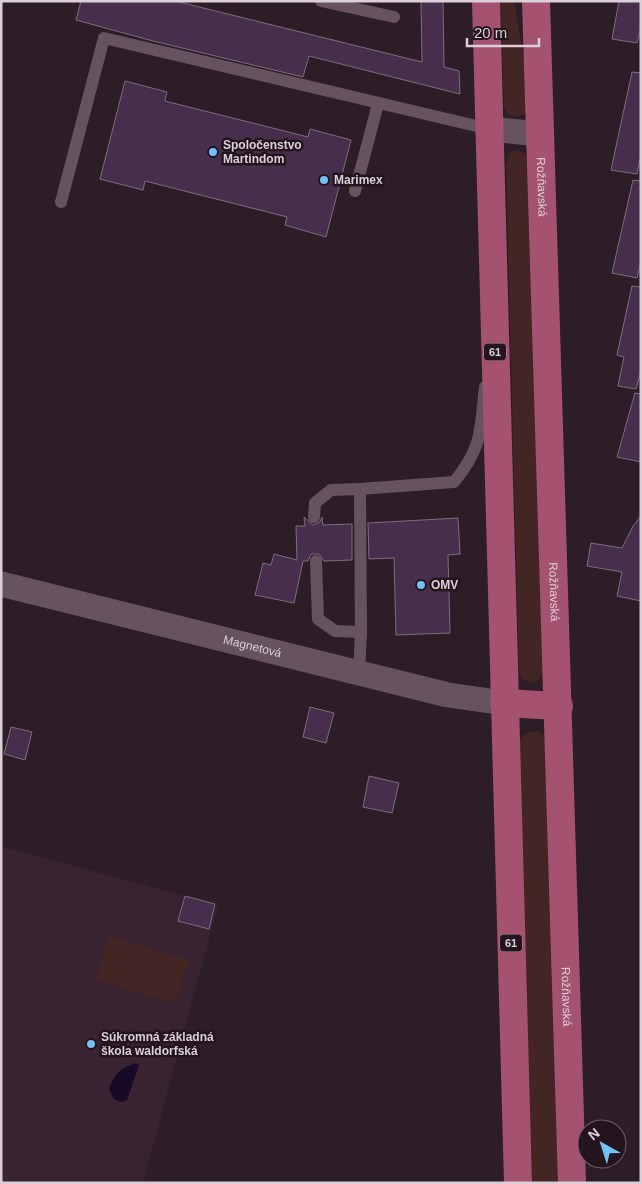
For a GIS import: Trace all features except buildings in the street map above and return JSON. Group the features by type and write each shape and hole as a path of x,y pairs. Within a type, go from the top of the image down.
{"main road":[{"name":"61","path":"486,1 518,1183"},
{"name":"Rožňavská","path":"536,1 559,706 572,1183"},
{"path":"504,703 559,706"}],"street":[{"path":"489,129 540,134"},
{"name":"Magnetová","path":"1,584 359,674 448,695 504,703"}],"lane":[{"path":"321,1 394,17"},
{"path":"61,202 104,38 489,129"},
{"path":"355,191 378,104"},
{"path":"314,517 316,503 331,490 454,482 470,463 478,446 494,317"},
{"path":"359,674 361,632 360,489"},
{"path":"316,561 318,618 335,631 361,632"}],"shaded area":[{"path":"501,1 514,1 525,66 526,114 515,117 508,114 504,107"},
{"path":"517,150 525,154 528,160 545,671 538,680 531,684 523,679 519,673 506,164 509,153"},
{"path":"537,731 545,736 562,1183 532,1183 519,741 526,733"},
{"name":"Súkromná základná škola waldorfská","path":"1,846 218,905 143,1183 1,1183"},
{"path":"109,936 189,960 176,1003 96,980"},
{"path":"136,1063 139,1065 127,1100 121,1102 114,1099 109,1089 113,1079 122,1069"}],"place":[{"name":"Spoločenstvo Martindom","path":"213,152"},
{"name":"Marimex","path":"324,180"},
{"name":"OMV","path":"421,585"},
{"name":"Súkromná základná škola waldorfská","path":"91,1044"}]}
